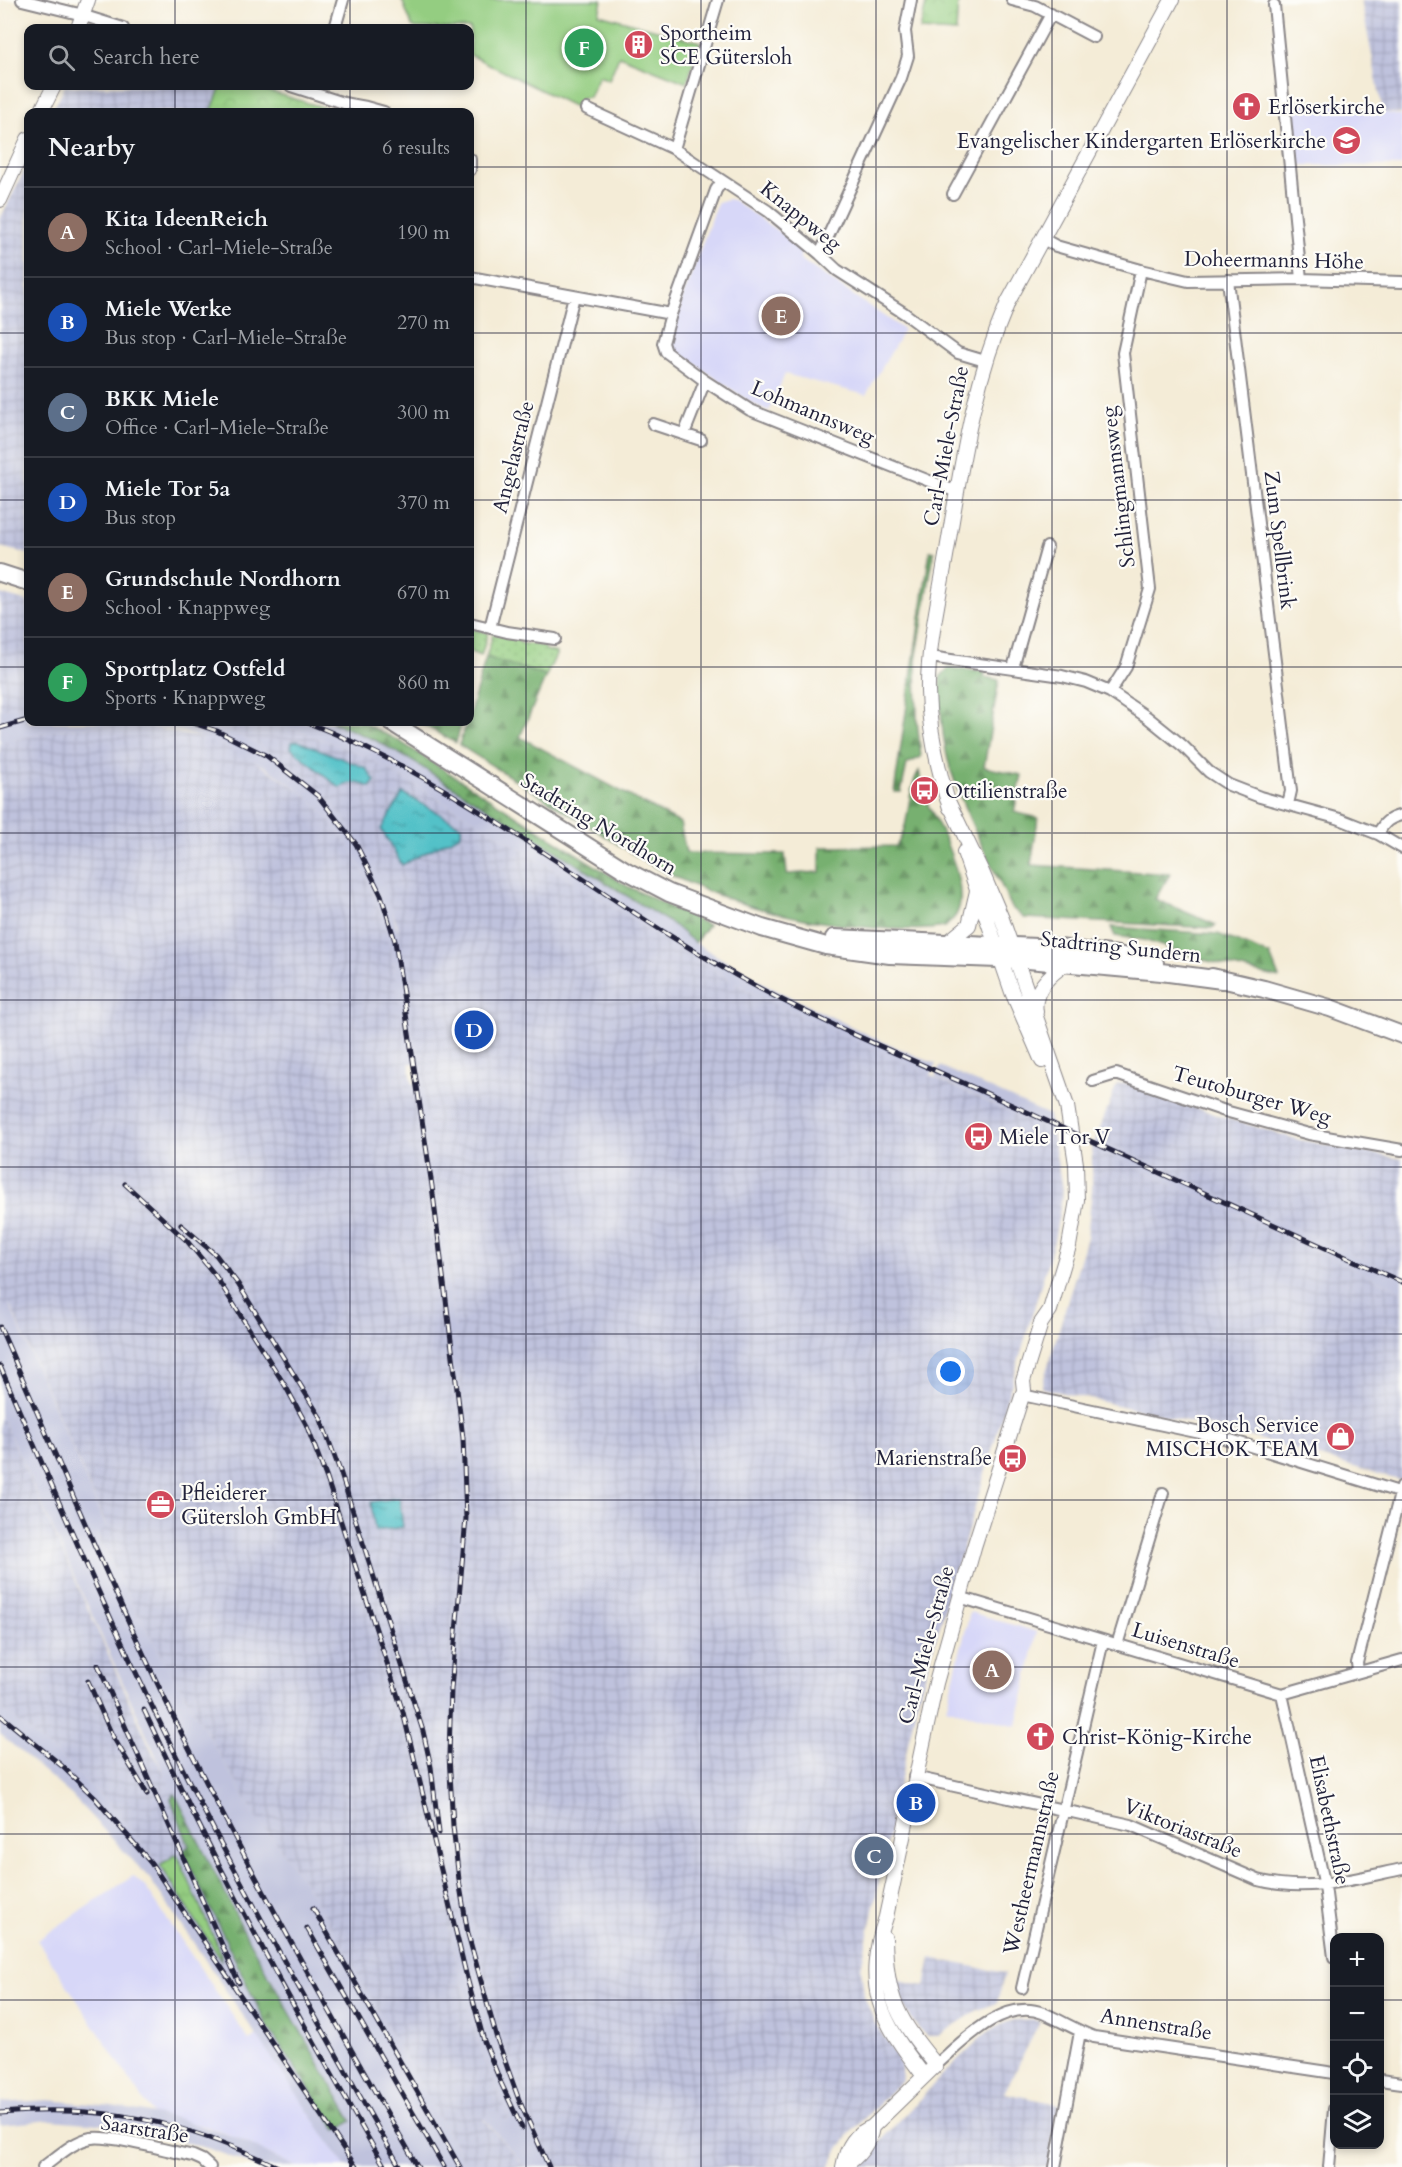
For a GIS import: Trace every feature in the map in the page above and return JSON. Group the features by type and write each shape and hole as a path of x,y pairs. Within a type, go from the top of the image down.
{"main road":[{"path":"0,573 24,582"},
{"path":"0,580 24,583"},
{"name":"Stadtring Nordhorn","path":"397,726 625,870 669,892 762,928 826,946 890,955 1006,953"},
{"name":"Stadtring Nordhorn","path":"797,938 947,943 1006,953"},
{"name":"Stadtring Sundern","path":"1006,953 1059,948 1118,955 1264,988 1330,1008 1402,1035"},
{"name":"Stadtring Sundern","path":"1006,953 1067,963 1222,980"}],"street":[{"path":"22,0 81,22 88,0"},
{"path":"336,24 343,0"},
{"path":"674,149 718,0"},
{"path":"820,254 901,78 908,56 905,31 911,0"},
{"path":"1012,0 1035,6 1094,37"},
{"name":"Carl-Miele-Straße","path":"924,2076 889,2026 878,1999 874,1968 878,1939 886,1917 914,1777 959,1597 1023,1392 1023,1381 1041,1323 1050,1310 1069,1246 1077,1200 1076,1164 1066,1106 1039,1026 977,889 936,761 930,727 928,689 930,657 971,414 985,361 1008,302 1172,0"},
{"path":"1274,5 1301,279"},
{"path":"953,194 1051,14"},
{"path":"43,108 52,90"},
{"path":"319,90 344,103 370,108"},
{"name":"Knappweg","path":"587,109 674,149 768,211 837,270 958,353 985,361"},
{"path":"0,200 24,148"},
{"name":"Lohmannsweg","path":"722,181 716,190 671,314 663,343 666,352 750,410 957,492"},
{"name":"Doheermanns Höhe","path":"1043,239 1056,246 1188,281 1301,279 1402,282"},
{"name":"Schlingmannsweg","path":"1110,693 1126,667 1150,589 1123,353 1141,270"},
{"path":"474,278 671,314"},
{"name":"Zum Spellbrink","path":"1228,280 1291,791 1288,804"},
{"name":"Angelastraße","path":"490,628 574,296"},
{"path":"684,434 705,381"},
{"path":"653,424 701,440"},
{"path":"1013,668 1047,547"},
{"path":"474,624 555,639"},
{"path":"930,657 1013,668 1086,682 1110,693 1147,717 1183,746 1209,772 1229,785 1260,797 1340,819 1378,834 1402,848"},
{"name":"Carl-Miele-Straße","path":"947,799 982,872 1006,953 1012,992 1060,1108 1070,1124"},
{"path":"1378,834 1384,823 1391,818 1402,816"},
{"path":"947,943 969,925 977,889"},
{"path":"1039,1026 1035,1008 1038,994 1045,981 1067,963"},
{"name":"Teutoburger Weg","path":"1093,1080 1116,1074 1225,1111 1309,1134 1402,1150"},
{"path":"1023,1392 1224,1438 1402,1490 1358,1663 1358,1671"},
{"path":"1117,1645 1163,1493"},
{"name":"Luisenstraße","path":"959,1597 1282,1694"},
{"name":"Westheermannstraße","path":"1022,1988 1103,1641"},
{"path":"1282,1694 1402,1660"},
{"name":"Elisabethstraße","path":"1282,1694 1325,1886 1332,1933"},
{"name":"Viktoriastraße","path":"914,1777 1131,1825 1257,1880 1284,1886 1325,1886 1402,1869"},
{"name":"Carl-Miele-Straße","path":"886,1917 885,1968 891,1994 897,2011 912,2035 936,2065"},
{"name":"Annenstraße","path":"924,2076 979,2028 997,2016 1014,2011 1034,2010 1094,2037 1330,2072"},
{"path":"1055,2167 1080,2032"},
{"path":"843,2166 844,2154 863,2130 872,2127 924,2076"},
{"path":"1384,2081 1402,2083"},
{"name":"Saarstraße","path":"43,2167 75,2145 90,2138 106,2138 193,2156 210,2167"},
{"path":"1329,2167 1331,2149"}],"shaded area":[{"path":"1361,0 1402,0 1402,114 1383,112"},
{"path":"63,90 219,90 213,108 54,108"},
{"name":"Evangelischer Kindergarten Erlöserkirche","path":"1288,100 1337,104 1402,116 1402,166 1295,165"},
{"path":"24,171 24,553 0,547 0,219"},
{"path":"733,200 801,247 800,259 904,330 866,395 785,374 769,411 753,404 673,349 671,343 681,302 716,206 718,202"},
{"path":"0,594 24,601 24,704 0,709"},
{"path":"24,704 24,726 102,726 57,730 0,743 0,709"},
{"path":"102,726 146,726 205,739 245,755 302,792 329,819 348,845 364,873 383,919 393,960 404,1026 461,1450 461,1529 445,1719 452,1870 462,1925 449,1928 470,2017 509,2118 505,2121 483,2119 525,2167 467,2167 306,1884 252,1810 137,1613 96,1533 107,1527 10,1305 0,1309 0,743 57,730"},
{"path":"148,726 218,726 256,743 296,770 322,792 343,817 368,853 385,887 400,939 418,1064 409,1063 393,960 383,919 364,873 348,845 329,819 302,792 264,766 223,746 183,732"},
{"path":"218,726 274,726 296,730 364,755 487,828 746,990 1052,1132 1062,1188 1054,1241 916,1706 861,1968 864,1996 875,2023 900,2061 903,2077 854,2129 840,2147 829,2167 554,2167 527,2110 499,2030 482,1971 463,1871 456,1795 455,1714 470,1511 470,1465 449,1278 397,924 368,853 322,792 296,770 256,743"},
{"path":"274,726 342,726 375,740 676,926 695,943 770,987 879,1040 936,1064 931,1076 746,990 487,828 364,755 296,730"},
{"path":"940,1066 1049,1115 1052,1132 935,1077"},
{"path":"418,1082 422,1085 449,1278 470,1465 470,1511 455,1714 456,1795 463,1871 482,1971 499,2030 527,2110 554,2167 525,2167 483,2118 495,2109 505,2121 509,2118 470,2017 449,1928 462,1925 452,1870 445,1719 461,1529 461,1450 412,1084"},
{"path":"1127,1083 1223,1117 1300,1140 1402,1159 1402,1277 1096,1138 1117,1084"},
{"path":"1096,1138 1402,1277 1402,1291 1092,1147"},
{"path":"1092,1147 1402,1291 1402,1481 1227,1430 1041,1388 1087,1237 1092,1191"},
{"path":"9,1304 107,1528 96,1534 137,1613 252,1810 306,1884 467,2167 346,2167 150,1879 71,1795 0,1734 0,1707 67,1762 119,1814 160,1865 221,1958 177,1854 183,1851 232,1954 337,2129 351,2121 249,1941 166,1778 0,1413 0,1309"},
{"path":"0,1413 150,1747 175,1794 171,1799 189,1846 160,1865 119,1814 67,1762 0,1707 3,1703 0,1700"},
{"path":"970,1612 1037,1632 1017,1726 946,1708"},
{"path":"133,1876 146,1888 249,2040 258,2035 346,2167 296,2167 237,2138 207,2127 153,2114 37,1940"},
{"path":"931,1958 1005,1973 997,2003 978,2010 938,2036 928,2036 919,2030 906,2010 893,1980 925,1986"},
{"path":"1033,2019 1040,2022 1004,2093 1059,2104 1048,2167 861,2167 866,2156 947,2070 984,2035 1014,2020"},
{"path":"48,2100 112,2106 176,2118 237,2138 296,2167 258,2167 210,2149 122,2126 51,2120 0,2125 0,2103"}],"green space":[{"path":"402,0 602,0 599,14 700,42 687,83 619,56 609,80 599,76 589,97 581,98 577,108 474,57 474,24 411,24"},
{"path":"931,0 958,0 956,32 920,30 926,4"},
{"path":"219,90 265,90 325,108 213,108"},
{"path":"930,551 934,552 916,661 917,720 921,757 907,764 901,792 894,792"},
{"path":"474,629 488,633 481,656 474,653"},
{"path":"493,634 518,639 520,643 544,646 546,650 557,653 546,676 486,657"},
{"path":"486,657 546,676 520,737 680,823 686,853 785,854 787,874 820,872 820,847 896,846 904,828 912,789 919,771 925,799 946,841 957,873 960,902 956,915 945,927 928,929 876,928 816,921 758,908 675,877 648,863 459,745 466,726 474,726 474,698"},
{"path":"949,668 985,672 984,677 999,680 984,767 1022,775 1014,812 1038,818 1031,865 1170,874 1155,899 1216,925 1212,928 1024,918 1012,908 969,817 948,760 941,719 940,677"},
{"path":"342,726 370,726 399,741 627,886 708,925 695,943 675,926 375,740"},
{"path":"425,726 461,726 456,743"},
{"path":"1111,927 1218,934 1270,955 1279,978 1204,960 1144,940 1115,936"},
{"path":"175,1794 249,1941 352,2121 337,2130 267,2026 183,1851 189,1846 171,1799"},
{"path":"177,1854 221,1954 221,1960 160,1865"}],"water":[{"path":"298,741 366,768 375,781 370,787 351,783 340,788 291,748 292,742"},
{"path":"403,793 461,826 461,834 402,865 381,829"},
{"path":"399,1498 403,1527 375,1531 371,1502"}],"railway":[{"path":"0,728 24,721"},
{"path":"202,726 267,756 318,796 356,844 381,895 395,941 432,1186 463,1438 466,1518 451,1689 449,1755 459,1880 468,1934 497,2039 519,2100 549,2167"},
{"path":"315,726 367,748 425,779 481,812 702,956 787,1003 1402,1282"},
{"path":"125,1184 187,1241 215,1275 286,1387 306,1424 327,1479 403,1712 484,2041 522,2128"},
{"path":"181,1225 216,1255 238,1284 320,1417 340,1471 423,1731 431,1767 439,1833"},
{"path":"0,1327 109,1579 179,1728 265,1895 418,2167"},
{"path":"0,1366 101,1597 192,1788 279,1952 400,2167"},
{"path":"98,1665 239,1983"},
{"path":"88,1681 112,1735 147,1794"},
{"path":"144,1710 171,1769 259,1942 385,2167"},
{"path":"0,1715 62,1766 95,1798 151,1863 356,2167"},
{"path":"313,1908 460,2167"},
{"path":"307,1928 444,2167"},
{"path":"0,2113 75,2111 143,2119 209,2138 278,2167"}],"place":[{"name":"Sportheim SCE Gütersloh","path":"639,45"},
{"name":"Sportplatz Ostfeld","path":"584,48"},
{"name":"Erlöserkirche","path":"1247,107"},
{"name":"Evangelischer Kindergarten Erlöserkirche","path":"1347,141"},
{"name":"Grundschule Nordhorn","path":"781,316"},
{"name":"Ottilienstraße","path":"924,791"},
{"name":"Miele Tor 5a","path":"474,1030"},
{"name":"Miele Tor V","path":"978,1137"},
{"name":"Bosch Service MISCHOK TEAM","path":"1340,1437"},
{"name":"Marienstraße","path":"1013,1458"},
{"name":"Pfleiderer Gütersloh GmbH","path":"160,1505"},
{"name":"Kita IdeenReich","path":"992,1670"},
{"name":"Christ-König-Kirche","path":"1041,1737"},
{"name":"Miele Werke","path":"916,1803"},
{"name":"BKK Miele","path":"874,1856"}]}
